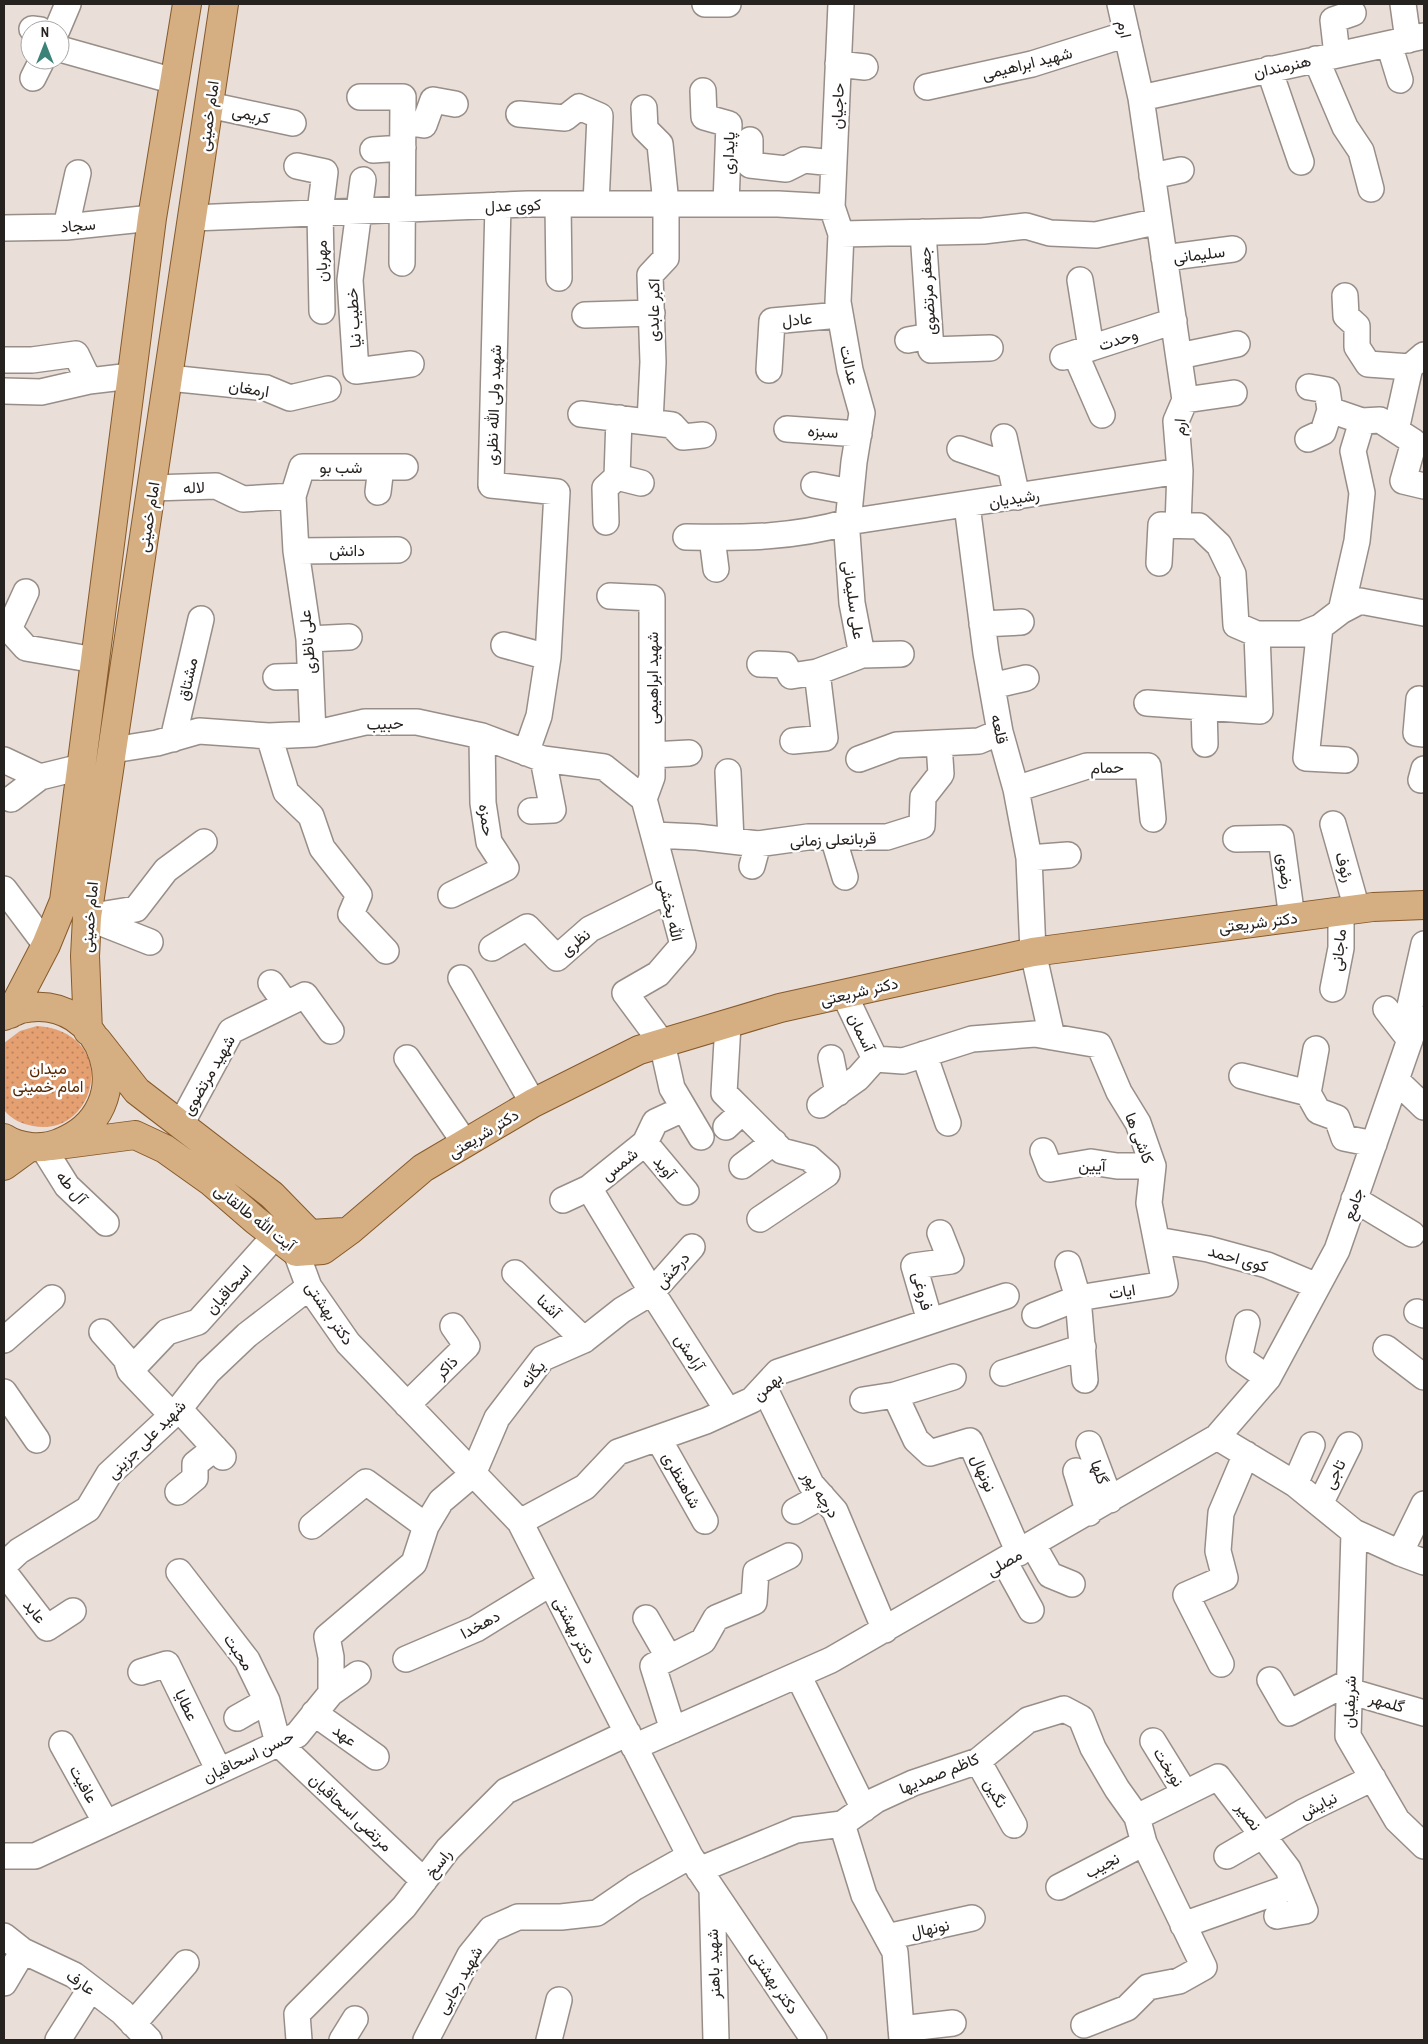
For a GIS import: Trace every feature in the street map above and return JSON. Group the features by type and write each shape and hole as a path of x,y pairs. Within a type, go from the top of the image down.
{"main road":[{"name":"امام خمینی","path":"7,1015 46,945 64,901 152,218 187,4"},
{"name":"امام خمینی","path":"93,1035 85,956 87,917 224,4"},
{"path":"152,218 193,218"},
{"name":"دکتر شریعتی","path":"349,1231 423,1168 533,1103 639,1050 662,1043 780,1008 1033,952 1349,910 1424,905"},
{"name":"آیت الله طالقانی","path":"7,1015 21,1009 43,1008 64,1013 83,1024 138,1091 272,1195 310,1234 349,1231"},
{"path":"4,1166 41,1146 72,1138 90,1124 102,1105 107,1076 106,1061 93,1035"},
{"name":"آیت الله طالقانی","path":"41,1146 135,1135 165,1149 202,1176 296,1252 322,1250 349,1231"},
{"path":"4,1138 41,1146"}],"street":[{"path":"61,20 68,4"},
{"path":"705,4 728,4"},
{"name":"حاجیان","path":"832,207 841,4"},
{"name":"ارم","path":"1120,4 1141,98 1185,400 1176,420 1180,472 1178,525"},
{"path":"1400,80 1407,40 1403,4"},
{"path":"1354,13 1334,20 1327,57 1345,127 1361,152 1371,189"},
{"name":"شهید ابراهیمی","path":"927,86 1032,64 1127,34"},
{"name":"هنرمندان","path":"1141,98 1407,40"},
{"path":"70,52 174,81"},
{"path":"838,64 866,67"},
{"path":"1269,69 1302,162"},
{"name":"پایداری","path":"703,92 704,117 729,124 726,204"},
{"path":"360,97 403,97 402,263"},
{"path":"403,122 424,125 433,100 455,104"},
{"name":"کریمی","path":"210,106 293,123"},
{"path":"519,114 565,118 579,107 600,116 596,204"},
{"name":"اکبر عابدی","path":"644,108 645,129 660,144 666,204 666,258 650,275 653,362 650,422"},
{"path":"750,140 750,165 786,169 804,160 834,163"},
{"path":"373,150 403,148"},
{"name":"مهربان","path":"297,166 325,172 320,212 322,311"},
{"path":"1152,176 1181,170"},
{"path":"66,227 78,173"},
{"path":"359,210 363,180"},
{"path":"558,204 559,278"},
{"name":"کوی عدل","path":"193,218 498,205 726,204 832,207"},
{"name":"شهید ولی الله نظری","path":"498,205 491,485 557,492 548,657 535,756"},
{"name":"عدالت","path":"832,207 841,234 838,302 850,370 862,413 848,522"},
{"name":"خطیب نیا","path":"359,210 350,280 356,371 411,364"},
{"name":"سجاد","path":"4,228 66,227 152,218"},
{"path":"841,234 983,231 1029,236 1050,233 1096,235 1159,221"},
{"name":"جعفر مرتضوی","path":"923,232 919,338 930,350 990,348"},
{"name":"سلیمانی","path":"1164,258 1233,249"},
{"path":"1080,280 1076,352 1102,415"},
{"path":"1345,296 1346,316 1357,326 1357,347 1368,364 1417,361 1396,430"},
{"path":"585,315 652,313"},
{"name":"عادل","path":"769,370 772,321 840,315"},
{"name":"وحدت","path":"1076,352 1174,321"},
{"path":"1179,356 1237,344"},
{"path":"4,360 32,360 76,354 89,381"},
{"path":"4,391 41,392 89,381 131,376"},
{"name":"ارمغان","path":"169,378 266,388 290,398 328,389"},
{"path":"1308,439 1323,432 1330,410 1327,390 1309,387"},
{"path":"1185,400 1234,393"},
{"path":"1330,410 1362,420 1380,420 1414,442 1404,481 1424,486"},
{"path":"581,414 672,425 683,436 703,435"},
{"path":"606,522 605,488 617,477 618,418"},
{"path":"1341,611 1357,541 1362,493 1354,451 1362,420"},
{"name":"سبزه","path":"787,429 859,434"},
{"path":"1004,436 1017,497"},
{"path":"960,449 1010,466"},
{"name":"شب بو","path":"296,551 293,496 302,467 393,467 378,492"},
{"name":"رشیدیان","path":"686,537 762,538 823,529 848,522 1180,472"},
{"path":"617,477 641,483"},
{"name":"لاله","path":"152,488 216,486 243,499 293,496"},
{"path":"814,486 851,492"},
{"name":"قلعه","path":"967,505 982,624 1000,732 1016,789 1029,858 1033,952"},
{"name":"علی سلیمانی","path":"760,664 785,665 791,676 817,672 862,655 852,602 846,533 848,522"},
{"path":"1147,703 1260,711 1237,627 1233,574 1219,545 1199,526 1161,525 1159,563"},
{"path":"712,538 716,569"},
{"name":"دانش","path":"296,551 398,550"},
{"name":"علی ناظری","path":"296,551 309,639 313,734"},
{"path":"26,592 7,628 26,648 95,660"},
{"name":"شهید ابراهیمی","path":"610,596 652,598 652,777 644,799"},
{"path":"1237,627 1302,634 1320,627 1341,611 1360,601 1424,613"},
{"name":"مشتاق","path":"173,739 201,618"},
{"path":"982,624 1021,622"},
{"path":"1320,627 1323,696 1306,758 1345,760"},
{"path":"309,639 349,637"},
{"path":"504,645 548,657"},
{"path":"862,655 901,654"},
{"path":"792,740 825,738 817,672"},
{"path":"276,677 310,676"},
{"path":"992,686 1026,678"},
{"path":"1420,699 1416,733 1424,734"},
{"path":"1204,707 1205,744"},
{"name":"حبیب","path":"113,750 173,739 199,731 269,736 313,734 365,722 418,722 482,736 535,756 604,767 644,799"},
{"path":"859,759 897,745 979,741 1000,732"},
{"path":"269,736 286,792 311,816 322,848 359,896 351,914 386,951"},
{"name":"حمزه","path":"451,895 506,868 489,842 484,804 482,736"},
{"name":"قربانعلی زمانی","path":"654,835 731,841 755,855 808,837 887,837 922,826 923,797 941,774 939,743"},
{"path":"652,754 689,753"},
{"path":"530,811 553,810 535,756"},
{"path":"4,760 40,777"},
{"name":"حمام","path":"1016,789 1087,766 1148,766 1153,819"},
{"path":"10,799 40,777 81,767"},
{"path":"728,772 731,841"},
{"name":"الله بخشی","path":"644,799 667,891 683,945 658,974 625,993 662,1043"},
{"name":"رئوف","path":"1334,824 1349,910"},
{"path":"834,837 844,877"},
{"name":"رضوی","path":"1236,839 1282,838 1292,918"},
{"path":"87,917 136,909 166,870 204,842"},
{"path":"1029,858 1068,855"},
{"path":"4,889 46,945"},
{"name":"نظری","path":"492,948 527,927 557,958 590,929 667,891"},
{"name":"ماجانی","path":"1333,989 1349,910"},
{"path":"87,917 150,942"},
{"name":"جامع","path":"1217,1437 1268,1378 1337,1250 1396,1080 1416,1033 1410,1006 1424,944"},
{"path":"1033,952 1052,1037"},
{"path":"461,978 533,1103"},
{"path":"270,983 286,1004"},
{"name":"آسمان","path":"831,1058 829,1099 858,1078 875,1059 844,994"},
{"name":"شهید مرتضوی","path":"181,1124 231,1032 305,995 331,1032"},
{"path":"1386,1009 1416,1033"},
{"path":"728,1024 724,1094 734,1120 774,1142 782,1151 809,1158 827,1174 760,1219"},
{"name":"کاشی ها","path":"875,1059 903,1061 972,1039 1035,1034 1099,1044 1119,1092 1138,1123 1153,1166 1149,1203 1165,1284"},
{"path":"662,1043 672,1088 683,1110 701,1136"},
{"path":"1308,1094 1316,1049"},
{"path":"924,1054 948,1123"},
{"path":"407,1058 465,1143"},
{"path":"1242,1076 1272,1073 1308,1094 1318,1111 1337,1118 1344,1138 1374,1144"},
{"path":"1396,1080 1424,1107"},
{"name":"شمس","path":"563,1200 589,1188 645,1143 654,1122 683,1110"},
{"path":"742,1166 774,1142"},
{"name":"آوید","path":"645,1143 686,1192"},
{"name":"آل طه","path":"41,1146 66,1186 106,1223"},
{"name":"آیین","path":"1043,1151 1050,1169 1091,1162 1117,1166 1153,1166"},
{"name":"شمس","path":"589,1188 652,1292"},
{"path":"1354,1199 1412,1234"},
{"name":"فروغی","path":"930,1322 914,1266 951,1261 940,1233"},
{"name":"اسحاقیان","path":"130,1371 167,1332 198,1322 275,1236"},
{"name":"کوی احمد","path":"1156,1240 1208,1249 1267,1265 1318,1286"},
{"name":"درخش","path":"652,1292 692,1248"},
{"name":"دکتر بهشتی","path":"296,1252 308,1286 348,1343 520,1522 700,1872 814,2040"},
{"path":"1068,1264 1078,1298 1085,1380"},
{"name":"آشنا","path":"514,1273 584,1340"},
{"name":"ایات","path":"1035,1315 1078,1298 1165,1284"},
{"name":"شهید علی جزینی","path":"4,1565 19,1551 88,1509 109,1474 176,1412 208,1372 247,1335 308,1286"},
{"name":"یگانه","path":"473,1474 497,1418 543,1358 584,1340 622,1310 652,1292"},
{"name":"آرامش","path":"652,1292 728,1411"},
{"name":"بهمن","path":"520,1522 585,1487 618,1452 728,1411 752,1400 778,1372 1006,1296"},
{"path":"4,1340 52,1298"},
{"path":"1247,1323 1239,1358 1268,1378"},
{"name":"ذاکر","path":"407,1405 467,1346 453,1326"},
{"path":"102,1332 126,1359 130,1371 219,1452 195,1464 195,1478 178,1492"},
{"path":"1002,1373 1083,1346"},
{"path":"1386,1348 1424,1377"},
{"path":"862,1400 895,1395 954,1377"},
{"name":"درچه پور","path":"764,1387 811,1484 835,1511 885,1630"},
{"path":"4,1392 37,1440"},
{"name":"نونهال","path":"895,1395 916,1440 930,1453 970,1441 1018,1553"},
{"path":"1217,1437 1295,1484 1354,1532 1424,1562"},
{"name":"مصلی","path":"631,1740 673,1730 832,1660 1089,1513 1217,1437"},
{"name":"شاهنظری","path":"658,1438 705,1521"},
{"name":"گلها","path":"1089,1444 1110,1500"},
{"path":"1295,1484 1312,1445"},
{"name":"تاجی","path":"1320,1504 1349,1445"},
{"path":"1221,1664 1186,1595 1225,1578 1218,1551 1221,1513 1246,1454"},
{"path":"1076,1471 1089,1513"},
{"path":"331,1693 331,1658 327,1637 414,1563 426,1526 441,1500 473,1474"},
{"path":"312,1526 366,1482 426,1526"},
{"path":"794,1511 822,1496"},
{"path":"1400,1553 1424,1504"},
{"name":"شریفیان","path":"1354,1532 1348,1736 1397,1820 1424,1846"},
{"path":"1018,1553 1050,1575 1072,1584"},
{"path":"1018,1553 1031,1610"},
{"path":"673,1730 653,1666 703,1641 716,1618 754,1602 756,1572 789,1556"},
{"name":"عابد","path":"4,1572 46,1628 73,1611"},
{"name":"محبت","path":"179,1572 247,1660 267,1701 278,1743"},
{"name":"دهخدا","path":"406,1659 476,1629 551,1583"},
{"path":"646,1618 669,1658"},
{"name":"عطایا","path":"141,1672 166,1664 219,1771"},
{"name":"حسن اسحاقیان","path":"4,1856 35,1856 297,1735 331,1693 358,1674"},
{"path":"798,1675 864,1809"},
{"path":"1270,1680 1289,1713 1349,1686"},
{"name":"گلمهر","path":"1349,1686 1424,1713"},
{"path":"237,1718 267,1701"},
{"name":"کاظم صمدیها","path":"700,1872 796,1830 842,1824 876,1800 913,1783 978,1762 1028,1720 1064,1709 1081,1718 1094,1748 1117,1788 1137,1817 1144,1843 1204,1967 1179,1981 1148,1987 1128,2008 1084,2025"},
{"name":"عهد","path":"314,1713 376,1757"},
{"name":"راسخ","path":"299,2040 297,2014 404,1907 448,1849 506,1791 631,1740"},
{"name":"نوبخت","path":"1153,1741 1185,1793"},
{"name":"مرتضی اسحاقیان","path":"278,1743 424,1880"},
{"name":"عافیت","path":"62,1744 106,1823"},
{"name":"نگین","path":"978,1762 1014,1825"},
{"name":"نصیر","path":"1137,1817 1218,1777 1288,1869 1305,1910 1276,1916"},
{"name":"نیایش","path":"1227,1856 1303,1812 1373,1778"},
{"path":"842,1824 864,1895 895,1952 902,2035 954,2023"},
{"name":"نجیب","path":"1059,1887 1144,1843"},
{"name":"شهید رجایی","path":"426,2040 470,1955 491,1929 518,1917 561,1917 597,1913 635,1887 700,1872"},
{"name":"شهید باهنر","path":"700,1872 716,2040"},
{"path":"1183,1924 1282,1890"},
{"name":"نونهال","path":"887,1937 972,1918"},
{"name":"عارف","path":"4,1936 23,1951 74,1975 122,2012 141,2032"},
{"path":"4,1983 23,1951"},
{"path":"141,2032 186,1963"},
{"path":"58,2040 91,1988"},
{"path":"549,2040 559,2000"},
{"path":"342,2040 355,2018"}],"green space":[{"name":"میدان امام خمینی","path":"37,1026 64,1033 81,1046 90,1064 91,1083 85,1102 73,1117 55,1126 25,1124 13,1118 4,1110 4,1043 20,1031"}]}
